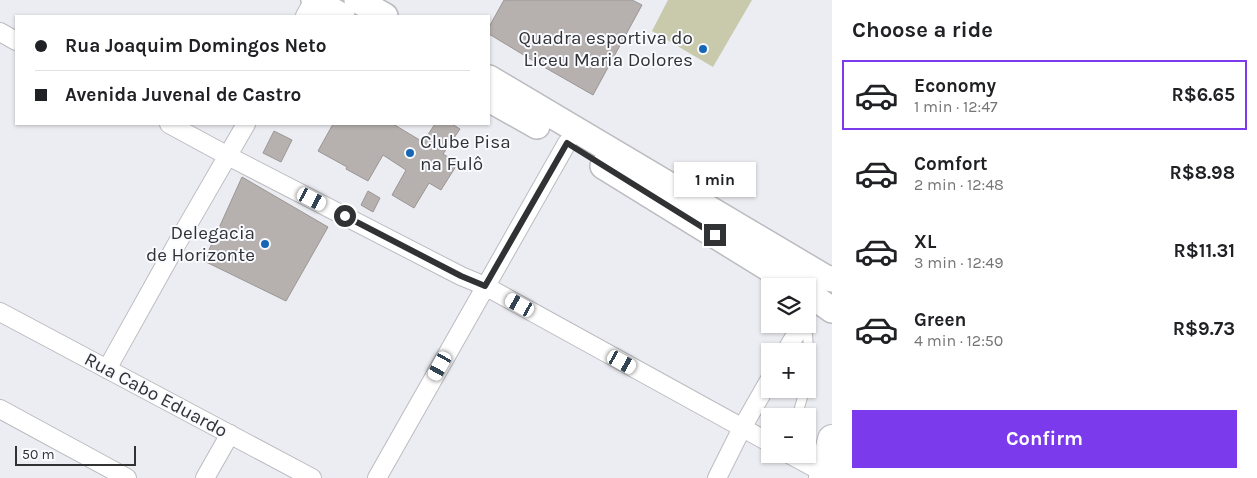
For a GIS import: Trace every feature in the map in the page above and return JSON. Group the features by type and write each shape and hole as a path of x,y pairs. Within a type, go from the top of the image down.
{"highway":[{"path":"824,475 832,439"}],"street":[{"path":"306,15 314,0 340,15"},
{"path":"358,0 383,15"},
{"path":"0,32 15,40"},
{"path":"490,79 817,294"},
{"path":"490,100 567,143 817,294"},
{"path":"172,125 461,276 485,286 761,438"},
{"path":"107,368 245,125"},
{"path":"377,478 567,143"},
{"name":"Rua Cabo Eduardo","path":"0,312 312,478"},
{"path":"717,478 761,395"},
{"path":"0,408 126,478"},
{"path":"205,478 230,434"},
{"path":"804,463 824,475"}],"green space":[{"name":"Quadra esportiva do Liceu Maria Dolores","path":"668,0 752,0 713,67 652,31"}],"building":[{"path":"504,0 632,0 642,5 593,95 490,35 490,25"},
{"path":"332,125 395,125 423,142 434,125 454,125 460,129 443,154 458,163 441,190 429,183 414,208 392,195 406,170 383,155 368,181 318,151"},
{"path":"274,131 292,140 281,162 263,153"},
{"name":"Delegacia de Horizonte","path":"242,177 328,227 286,301 204,261"},
{"path":"368,191 380,198 373,212 361,205"}],"place":[{"name":"Quadra esportiva do Liceu Maria Dolores","path":"703,49"},
{"name":"Clube Pisa na Fulô","path":"410,153"},
{"name":"Delegacia de Horizonte","path":"265,244"}],"route":[{"path":"345,216 461,276 485,286 567,143 715,235"}]}
